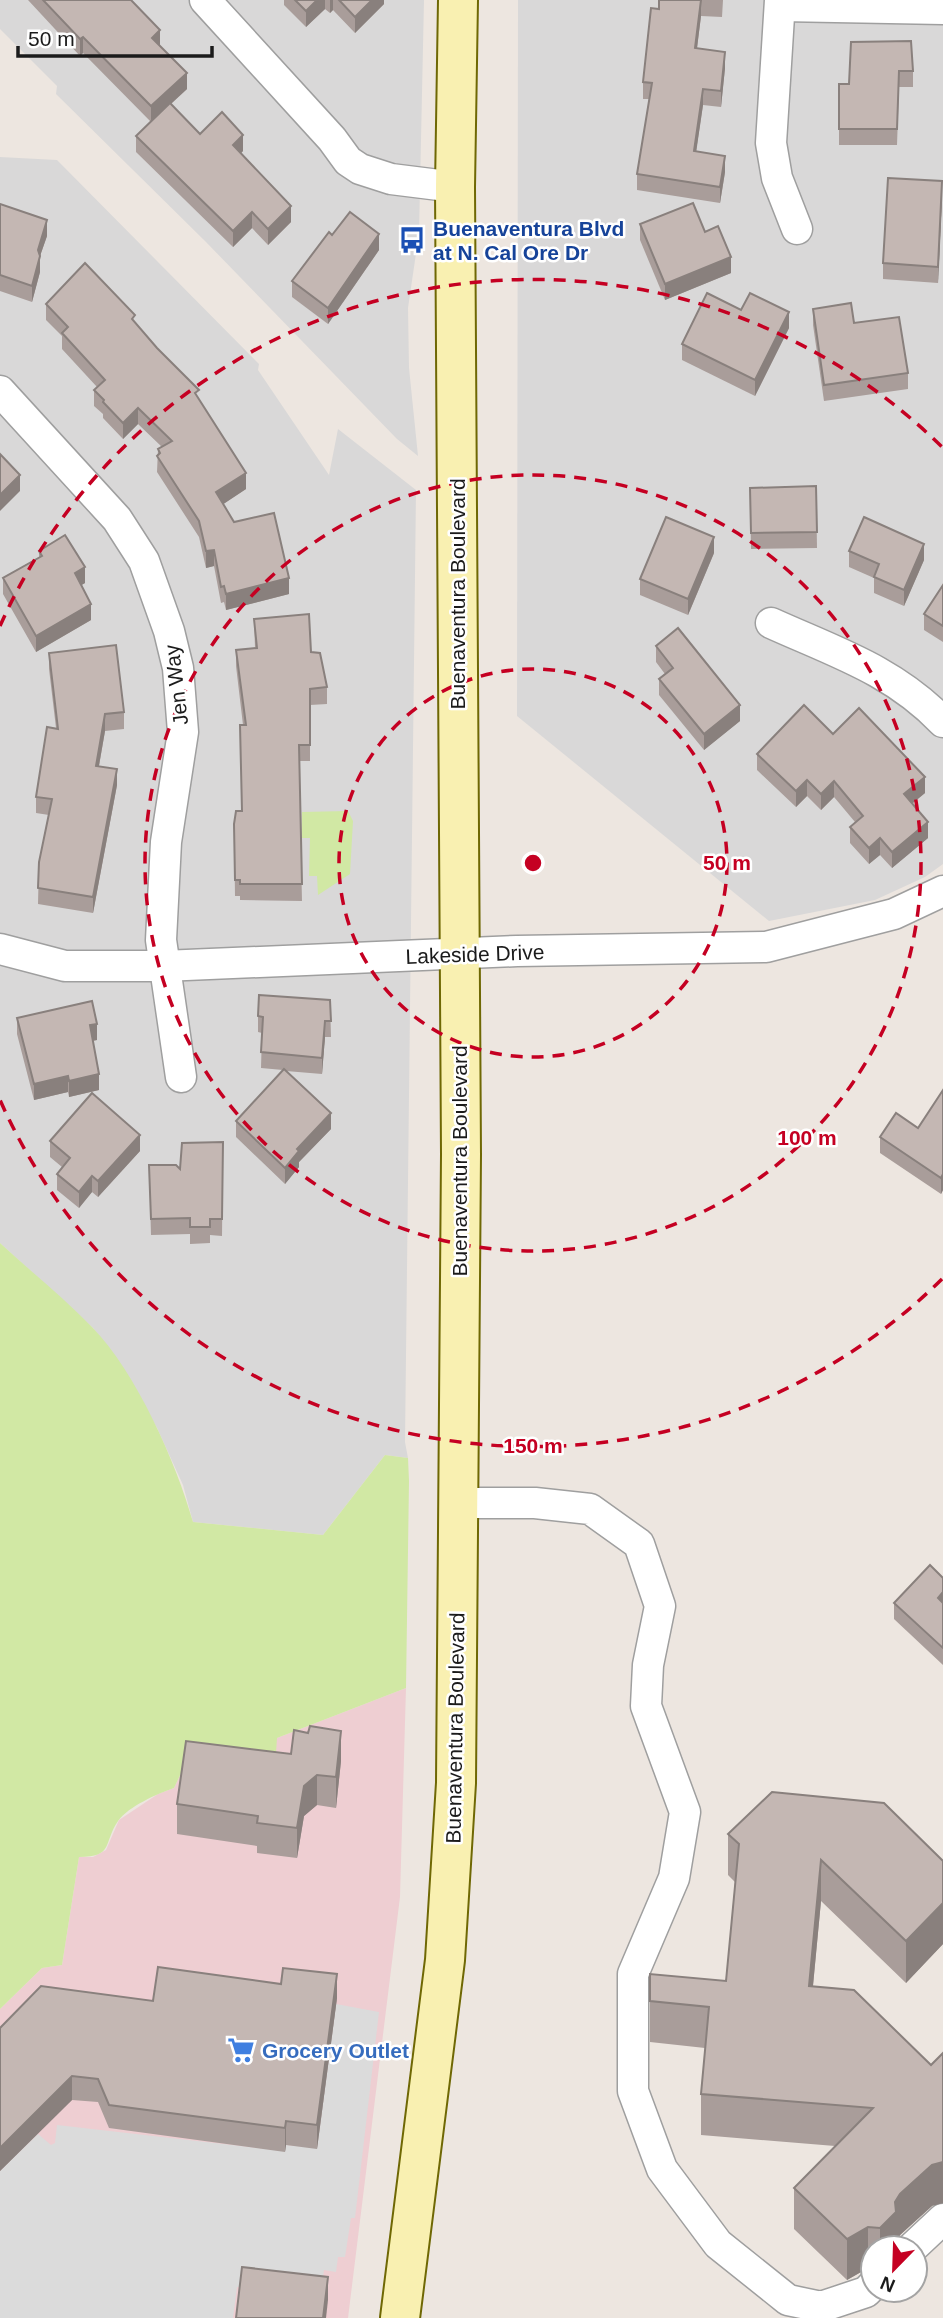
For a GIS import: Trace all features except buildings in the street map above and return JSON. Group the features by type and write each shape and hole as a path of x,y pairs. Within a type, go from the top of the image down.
{"main road":[{"name":"Buenaventura Boulevard","path":"400,2318 445,1959 456,1783 461,1154 455,187 458,0"}],"street":[{"path":"205,0 332,139 348,161 391,179 455,187"},
{"path":"797,229 777,178 771,143 780,3 943,9"},
{"name":"Jen Way","path":"0,391 117,519 144,561 169,631 178,668 183,732 166,842 161,940 181,1077"},
{"path":"771,623 879,670 916,695 943,722"},
{"name":"Lakeside Drive","path":"0,949 65,966 163,966 458,954 766,947 881,918 943,891"},
{"path":"460,1503 535,1503 590,1509 639,1544 660,1606 648,1665 646,1706 685,1812 674,1878 633,1974 633,2091 662,2169 718,2244 788,2300 821,2306 859,2294"},
{"path":"927,2234 943,2219"}],"shaded area":[{"path":"0,0 424,0 419,233 408,308 409,368 418,456 397,439 206,242 56,94 57,86 0,29"},
{"path":"518,0 943,0 943,864 925,877 875,900 769,921 517,716"},
{"path":"0,157 57,160 259,364 258,370 329,475 338,429 416,490 405,1442 408,1458 385,1455 323,1535 193,1522 183,1485 157,1428 112,1352 93,1328 0,1243"},
{"path":"406,1688 400,1897 348,2318 0,2318 0,2009 42,1968 62,1965 79,1857 93,1857 106,1850 119,1820 158,1794 174,1788 184,1767 277,1738"},
{"path":"336,2004 379,2012 355,2218 351,2218 345,2257 338,2257 336,2272 324,2270 320,2297 237,2287 233,2318 0,2318 0,2171 38,2134 51,2145 55,2143 57,2125 284,2151 286,2145 317,2148"}],"green space":[{"path":"348,811 353,821 350,874 318,895 317,876 309,876 310,838 301,838 302,812"},
{"path":"0,1243 92,1327 124,1368 153,1419 186,1498 193,1522 323,1535 385,1455 408,1458 409,1481 406,1688 277,1738 276,1753 184,1767 174,1788 129,1810 118,1821 103,1851 79,1857 62,1965 42,1968 0,2009"}],"place":[{"name":"Buenaventura Blvd at N. Cal Ore Dr","path":"412,240"},
{"name":"Grocery Outlet","path":"241,2050"}]}
